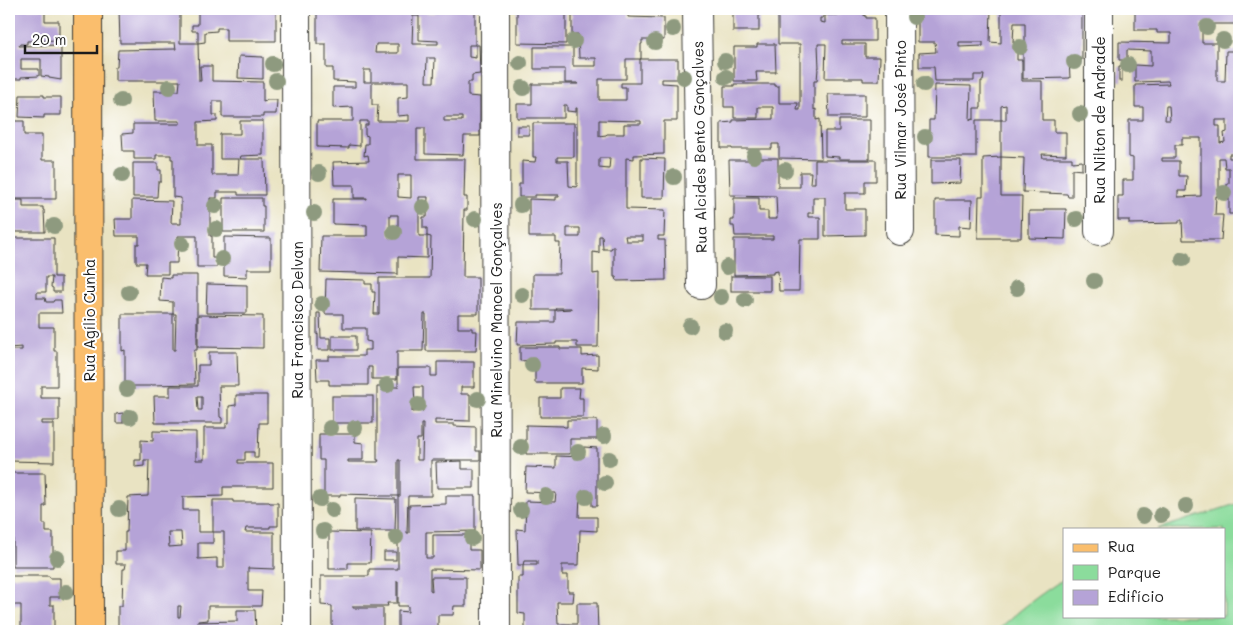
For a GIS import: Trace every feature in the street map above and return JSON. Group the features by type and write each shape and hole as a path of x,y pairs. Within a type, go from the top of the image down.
{"main road":[{"name":"Rua Agílio Cunha","path":"88,9 89,631"}],"street":[{"name":"Rua Francisco Delvan","path":"296,9 296,631"},
{"name":"Rua Minelvino Manoel Gonçalves","path":"495,9 496,631"},
{"name":"Rua Alcides Bento Gonçalves","path":"697,9 701,284"},
{"name":"Rua Vilmar José Pinto","path":"899,9 900,231"},
{"name":"Rua Nilton de Andrade","path":"1098,9 1099,231"}],"green space":[{"path":"1239,503 1239,631 997,631 1029,603 1063,580 1063,618 1226,618 1226,528 1161,528"}],"building":[{"path":"9,9 45,9 45,21 59,21 59,40 27,41 27,44 20,44 19,46 61,45 61,80 41,76 41,59 21,59 21,69 39,69 39,76 9,79"},
{"path":"119,9 180,9 180,43 198,43 199,81 201,81 200,66 212,66 212,81 263,82 263,102 266,100 277,100 276,114 263,114 263,117 222,117 222,101 213,101 213,115 217,115 217,121 198,122 198,145 212,145 212,175 238,175 239,159 220,159 220,134 240,134 240,121 263,121 263,155 241,156 240,159 264,159 265,195 238,195 238,192 217,192 217,198 210,198 212,258 217,258 217,267 197,267 197,236 178,236 177,263 168,263 168,274 145,274 146,263 136,263 136,244 139,244 139,236 116,236 115,219 132,219 132,200 172,201 171,223 181,224 181,198 173,197 173,159 171,159 171,155 156,155 156,159 134,159 134,151 123,151 122,134 133,133 133,124 180,124 180,121 155,121 154,91 179,91 180,81 115,81 118,50 176,49 175,43 120,43"},
{"path":"198,9 276,9 276,41 226,41 226,28 217,28 217,31 205,32 205,42 198,43 198,31 192,31 192,25 198,25"},
{"path":"317,9 420,9 419,12 435,13 435,9 475,9 475,45 469,45 469,57 476,58 476,45 479,45 480,74 472,75 472,82 468,82 468,96 480,97 480,136 464,136 463,155 425,154 425,128 417,128 417,159 465,159 464,197 467,197 467,210 464,210 463,277 478,277 478,314 458,314 458,328 472,328 472,331 477,331 476,351 426,351 426,314 424,314 423,351 397,351 397,379 372,379 372,367 368,367 368,385 329,385 329,380 317,380 316,360 329,360 329,356 364,356 364,350 371,350 371,342 366,341 366,328 343,328 343,314 325,314 326,279 365,280 365,284 372,284 372,292 375,292 374,314 379,314 379,278 430,278 431,237 427,236 427,258 398,257 398,274 320,272 321,236 367,236 367,225 333,224 333,199 367,198 354,198 354,185 334,185 333,162 369,161 368,155 364,156 365,144 368,144 368,136 365,135 365,125 368,125 368,121 360,121 360,146 349,145 349,148 317,147 317,121 353,121 353,107 333,108 333,87 355,87 355,82 333,81 333,68 326,68 326,44 317,44","holes":["413,16 419,16 419,40 438,41 438,44 412,44","376,44 398,44 398,53 375,53","427,58 435,58 434,82 426,82","364,70 371,70 371,82 364,82","372,82 408,82 408,97 398,98 398,116 409,115 409,121 377,121 378,105 372,105","444,117 462,117 462,121 444,121","398,175 411,175 411,198 398,197","419,197 428,197 427,217 423,217 423,228 427,228 427,236 419,236","390,215 398,215 398,236 390,236"]},
{"path":"517,9 566,9 566,44 517,43"},
{"path":"569,9 628,9 628,17 664,18 664,40 642,40 641,59 678,59 678,79 662,79 662,83 677,84 677,121 664,121 664,154 634,155 634,159 626,158 626,209 665,210 664,236 658,236 658,240 665,240 666,280 617,281 616,277 614,277 614,247 603,249 602,236 599,236 599,253 593,252 593,274 599,273 598,347 577,347 577,342 517,345 518,322 555,322 555,310 533,310 533,274 559,274 560,243 556,243 556,237 529,237 529,199 556,200 556,197 559,197 559,195 519,197 519,184 522,184 522,161 535,162 536,157 533,157 533,123 574,123 574,157 557,157 557,161 568,161 569,186 577,187 577,108 576,112 567,111 567,105 564,105 564,118 517,118 517,104 532,104 532,84 578,83 565,83 565,69 534,69 534,47 573,47 573,66 596,66 596,58 579,58 578,34 572,34 572,14 570,14","holes":["626,59 640,59 640,83 621,83 621,87 626,87 626,100 599,100 599,79 626,79","599,120 641,121 641,124 624,124 624,134 599,136","599,158 610,158 609,169 599,168","567,228 580,228 580,237 567,237","625,236 643,236 643,241 626,241","556,308 571,308 571,309 555,310"]},
{"path":"733,9 759,9 759,31 733,31"},
{"path":"778,9 823,9 823,18 820,18 820,22 825,23 825,15 840,15 840,9 865,9 864,16 866,18 875,18 875,41 842,41 842,44 865,44 865,57 880,57 879,81 863,81 863,78 825,78 826,44 818,44 819,68 817,81 814,81 814,110 816,109 816,120 820,119 821,159 779,158 779,144 772,144 772,149 721,148 721,123 733,122 733,120 773,119 773,107 758,107 758,118 734,118 734,107 724,107 724,86 734,86 734,84 775,84 775,86 779,86 779,103 798,103 797,110 800,110 800,44 778,44"},
{"path":"918,9 991,9 990,42 1001,43 1001,9 1082,9 1082,60 1069,60 1070,78 1023,79 1025,23 1014,23 1013,42 1017,43 1017,60 1022,60 1022,81 1042,81 1042,120 1054,120 1054,132 1066,132 1066,155 1042,154 1043,158 1072,158 1072,162 1082,161 1082,170 1072,169 1072,197 1068,197 1067,194 1023,192 1024,158 1001,157 1001,120 976,120 976,157 929,157 929,120 934,120 935,85 971,86 970,120 974,119 974,108 981,108 981,81 983,81 984,75 974,75 974,81 935,81 934,67 919,67 919,53 936,52 935,42 918,42","holes":["959,42 983,42 983,46 959,47","1006,105 1006,120 1001,120 1001,106"]},
{"path":"1135,9 1239,9 1239,24 1202,24 1202,43 1217,43 1217,81 1225,81 1226,51 1239,51 1239,154 1229,154 1229,158 1239,158 1239,214 1229,214 1227,184 1229,184 1229,168 1225,168 1224,158 1219,158 1219,197 1216,196 1215,215 1223,215 1221,240 1183,240 1182,220 1179,220 1179,223 1129,224 1129,220 1118,220 1118,196 1123,196 1123,180 1133,180 1133,158 1129,157 1129,120 1143,120 1143,107 1135,107 1135,85 1169,84 1168,81 1135,82 1135,65 1151,66 1151,51 1127,50 1127,60 1119,60 1119,42 1171,43 1171,33 1157,33 1157,30 1135,30","holes":["1166,106 1169,106 1170,120 1165,120","1216,120 1227,120 1227,132 1224,133 1225,142 1220,143 1220,126 1216,126","1182,138 1201,138 1201,196 1178,197 1178,191 1186,191 1187,176 1179,176 1179,161 1162,161 1162,158 1175,158 1175,145 1182,145"]},
{"path":"757,44 775,44 776,72 756,72 757,81 734,81 734,47 757,47"},
{"path":"239,56 263,57 263,79 238,78"},
{"path":"1119,67 1122,67 1122,81 1119,81"},
{"path":"828,94 865,94 865,117 829,117"},
{"path":"20,95 61,97 61,115 44,115 44,118 19,117"},
{"path":"839,120 870,120 870,159 839,159 839,157 825,156 825,131 839,131"},
{"path":"9,121 24,121 24,135 42,135 42,160 56,160 56,199 9,199"},
{"path":"517,126 529,126 529,135 517,135"},
{"path":"1001,157 1001,196 1022,196 1021,238 978,238 979,196 983,196 983,158"},
{"path":"641,158 665,159 664,198 641,198"},
{"path":"758,158 778,158 778,187 800,187 800,172 811,172 810,183 815,183 815,160 876,160 876,181 865,181 865,193 845,193 845,209 865,209 865,235 825,236 825,197 813,197 813,213 808,213 808,217 820,217 820,239 800,239 799,291 779,291 778,271 773,272 773,274 734,275 734,239 773,239 773,236 735,236 734,226 731,226 731,220 734,220 734,198 759,198 759,211 768,211 768,219 777,219 776,196 730,195 729,160 758,160"},
{"path":"931,160 961,160 960,183 931,184"},
{"path":"133,163 158,163 158,170 161,170 161,182 158,182 157,197 133,197"},
{"path":"223,198 262,198 262,206 264,206 264,232 223,232"},
{"path":"9,200 23,200 23,207 43,207 45,232 9,232"},
{"path":"935,200 972,200 971,227 959,226 959,236 935,235"},
{"path":"1044,209 1066,209 1065,239 1029,238 1029,211 1044,211"},
{"path":"224,237 271,238 271,269 247,269 247,277 224,276"},
{"path":"9,238 54,238 54,277 61,277 61,292 53,292 51,287 52,277 46,277 46,292 37,292 37,298 45,298 46,302 61,300 62,313 39,313 39,327 54,327 54,351 57,351 57,386 41,386 41,398 59,398 59,421 41,421 41,424 54,424 54,462 9,461 9,350 22,350 22,347 9,348"},
{"path":"171,275 197,275 197,350 194,350 195,384 125,386 125,350 122,351 122,314 173,314 173,302 160,301 161,277 171,278","holes":["173,314 176,314 175,350 173,350"]},
{"path":"731,276 770,276 770,291 731,291"},
{"path":"207,284 247,285 247,313 206,313"},
{"path":"317,313 320,313 321,338 330,338 330,350 318,350"},
{"path":"198,315 263,316 263,348 198,347"},
{"path":"332,336 356,336 356,350 332,350"},
{"path":"520,347 582,349 582,356 598,355 598,369 582,368 582,383 535,383 535,360 520,361"},
{"path":"209,352 237,352 238,386 219,386 220,417 222,418 222,423 155,423 154,396 170,396 170,386 198,386 198,365 209,365","holes":["197,397 202,397 202,410 198,410"]},
{"path":"437,362 474,362 474,387 461,387 461,394 470,394 470,421 435,420 435,424 476,427 476,451 480,451 480,460 431,460 431,496 408,496 407,533 409,533 409,505 446,504 446,496 475,496 475,531 426,532 426,558 433,558 433,535 469,535 469,550 480,550 480,570 430,569 430,590 432,591 431,577 466,577 466,606 454,606 453,615 438,615 438,631 398,631 398,611 408,612 408,606 398,606 397,581 397,603 387,603 388,606 353,606 353,608 383,608 383,631 332,631 332,606 321,605 321,576 369,576 369,569 398,569 398,496 340,494 340,496 324,496 324,460 319,460 319,434 355,434 355,442 363,443 363,460 348,460 348,462 378,462 377,387 398,387 398,368 431,368 431,376 437,376","holes":["414,387 423,387 423,411 412,412 412,404 415,404","421,424 423,424 422,460 417,460 417,439 421,439","398,460 400,460 400,496 398,496"]},
{"path":"560,388 580,388 579,398 583,398 583,417 540,417 540,398 560,398"},
{"path":"236,395 267,395 267,423 259,423 258,458 254,458 254,452 245,452 245,460 238,460 238,463 273,463 273,487 223,487 223,496 183,497 183,510 198,510 198,532 213,532 213,500 278,503 278,526 246,528 245,532 274,532 274,569 248,568 248,591 262,591 261,606 208,606 208,620 198,621 237,621 237,610 255,610 256,631 118,631 118,606 122,606 123,569 125,569 126,564 116,564 116,551 125,551 128,497 148,496 149,460 144,460 144,466 135,467 135,460 141,460 141,440 153,441 153,431 196,432 196,460 204,460 204,428 226,428 226,423 229,423 229,406 236,405","holes":["168,532 181,532 182,546 169,547","213,532 224,532 224,568 217,568 217,558 198,559 198,543 213,543","178,606 181,606 180,617 178,617"]},
{"path":"332,396 373,396 373,423 332,423"},
{"path":"123,413 123,423 116,423 116,414"},
{"path":"567,420 597,420 597,439 570,439 570,454 526,454 526,425 567,427"},
{"path":"584,447 597,448 597,506 592,506 592,494 580,494 579,517 597,517 597,531 580,530 579,565 562,565 562,575 568,575 568,592 574,592 573,602 557,602 558,624 577,624 577,603 597,603 598,631 525,631 525,614 518,613 518,577 523,577 523,565 518,565 517,529 525,530 526,501 555,502 556,493 525,492 526,467 556,468 556,456 584,457","holes":["524,561 537,561 537,565 523,565"]},
{"path":"462,461 462,469 474,469 474,488 437,488 436,462"},
{"path":"9,473 45,473 46,506 43,506 43,524 46,524 46,532 53,532 53,567 13,567 13,532 9,532"},
{"path":"355,498 396,499 395,531 355,531"},
{"path":"329,532 371,533 370,563 348,563 348,569 329,569"},
{"path":"384,552 396,552 396,560 384,560"},
{"path":"9,576 49,576 50,578 60,578 60,597 50,597 50,605 54,605 54,631 21,631 21,605 9,605"}]}
